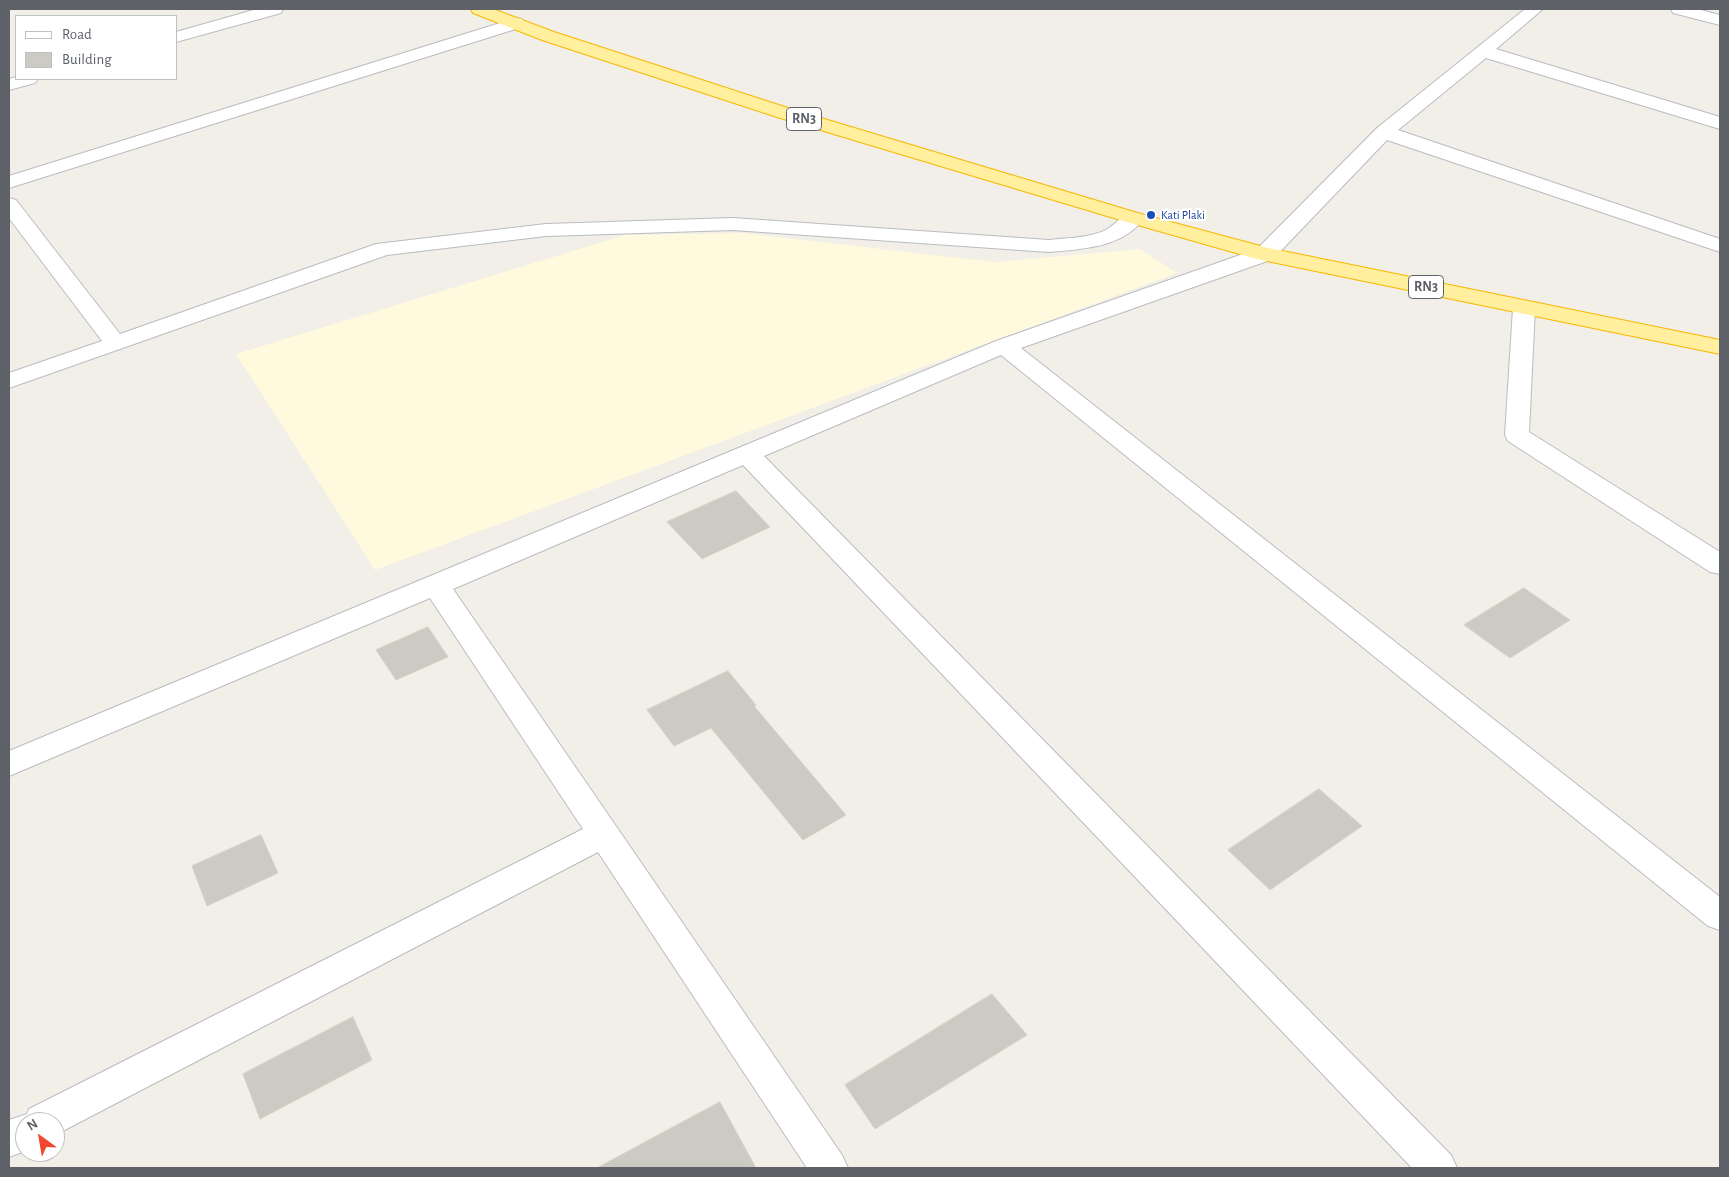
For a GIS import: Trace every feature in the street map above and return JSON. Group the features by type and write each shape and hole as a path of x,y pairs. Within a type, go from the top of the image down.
{"highway":[{"name":"RN3","path":"479,9 557,39 784,113 1134,218 1265,254 1720,347"}],"street":[{"path":"178,36 275,9"},
{"path":"9,764 1004,346 1265,254 1384,132 1535,9"},
{"path":"1679,9 1720,20"},
{"path":"9,182 516,23"},
{"path":"1483,51 1720,123"},
{"path":"9,84 25,80"},
{"path":"1384,132 1720,246"},
{"path":"9,204 116,344"},
{"path":"9,381 384,249 546,230 733,224 1049,246 1089,242 1112,235 1134,218"},
{"path":"1524,308 1517,435 1720,565"},
{"path":"1004,346 1720,916"},
{"path":"747,454 1438,1168"},
{"path":"435,584 828,1168"},
{"path":"61,1112 604,833"}],"shaded area":[{"path":"742,233 995,262 1140,249 1177,273 375,570 236,354 625,235"}],"building":[{"path":"736,491 770,527 702,559 667,522"},
{"path":"1524,588 1570,620 1510,658 1464,625"},
{"path":"428,627 448,657 396,680 376,650"},
{"path":"728,671 756,705 754,706 846,815 803,840 711,728 674,746 647,710"},
{"path":"1319,789 1362,826 1270,890 1228,850"},
{"path":"261,835 278,873 207,906 192,866"},
{"path":"992,994 1027,1035 875,1129 845,1085"},
{"path":"353,1017 372,1060 260,1119 243,1074"},
{"path":"720,1102 756,1168 597,1168"}],"place":[{"name":"Kati Plaki","path":"1151,215"}]}
